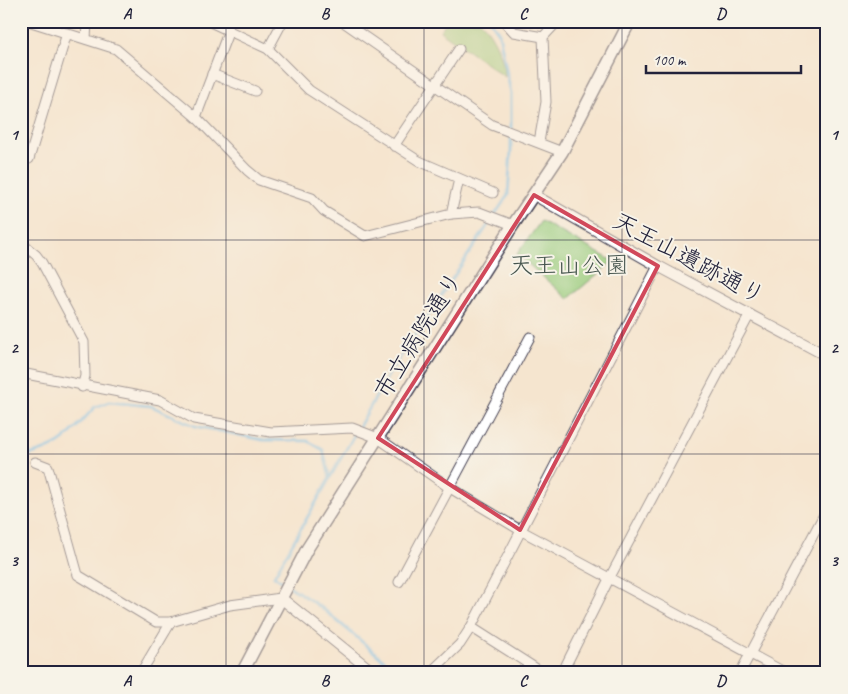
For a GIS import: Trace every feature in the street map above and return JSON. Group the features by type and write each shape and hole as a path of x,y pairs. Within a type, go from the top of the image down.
{"main road":[{"name":"市立病院通り","path":"242,673 307,550 512,225 562,152 630,21"}],"street":[{"path":"28,21 116,49 196,117 259,180 312,198 324,211 365,236 451,214 480,212 512,225"},
{"path":"86,39 87,21"},
{"path":"208,21 268,49 309,90 394,146 419,161 493,193"},
{"path":"268,49 283,21"},
{"path":"342,21 492,125 562,152"},
{"path":"504,21 514,32 543,37"},
{"path":"540,142 546,102 543,37 558,21"},
{"path":"196,117 229,30"},
{"path":"29,159 67,33"},
{"path":"394,146 459,49"},
{"path":"212,74 255,92"},
{"path":"451,214 459,179"},
{"name":"天王山遺跡通り","path":"534,195 658,266 827,356"},
{"path":"21,243 36,255 42,263 84,342 85,376 82,387"},
{"path":"430,673 460,644 471,627 658,266"},
{"path":"562,673 609,579 750,314"},
{"path":"399,582 530,337"},
{"path":"21,374 82,387 160,400 194,419 271,432 352,428 378,438 450,488 520,530 786,673"},
{"path":"35,462 48,468 78,575 156,622 171,622 230,604 281,598 374,673"},
{"path":"740,673 827,509"},
{"path":"144,673 143,669 171,622"},
{"path":"471,627 543,673"}],"highlighted area":[{"path":"534,195 658,266 520,530 378,438"}],"green space":[{"path":"447,21 480,21 489,32 497,47 503,63 505,77 440,31"},
{"name":"天王山公園","path":"541,221 613,261 568,299 517,254"}],"waterway":[{"path":"399,673 322,608 274,576 389,374 508,195 511,150 511,94 499,33 491,21"},
{"path":"21,457 56,445 70,434 95,407 109,402 151,406 195,426 263,440 308,441 323,450 330,478"}]}
